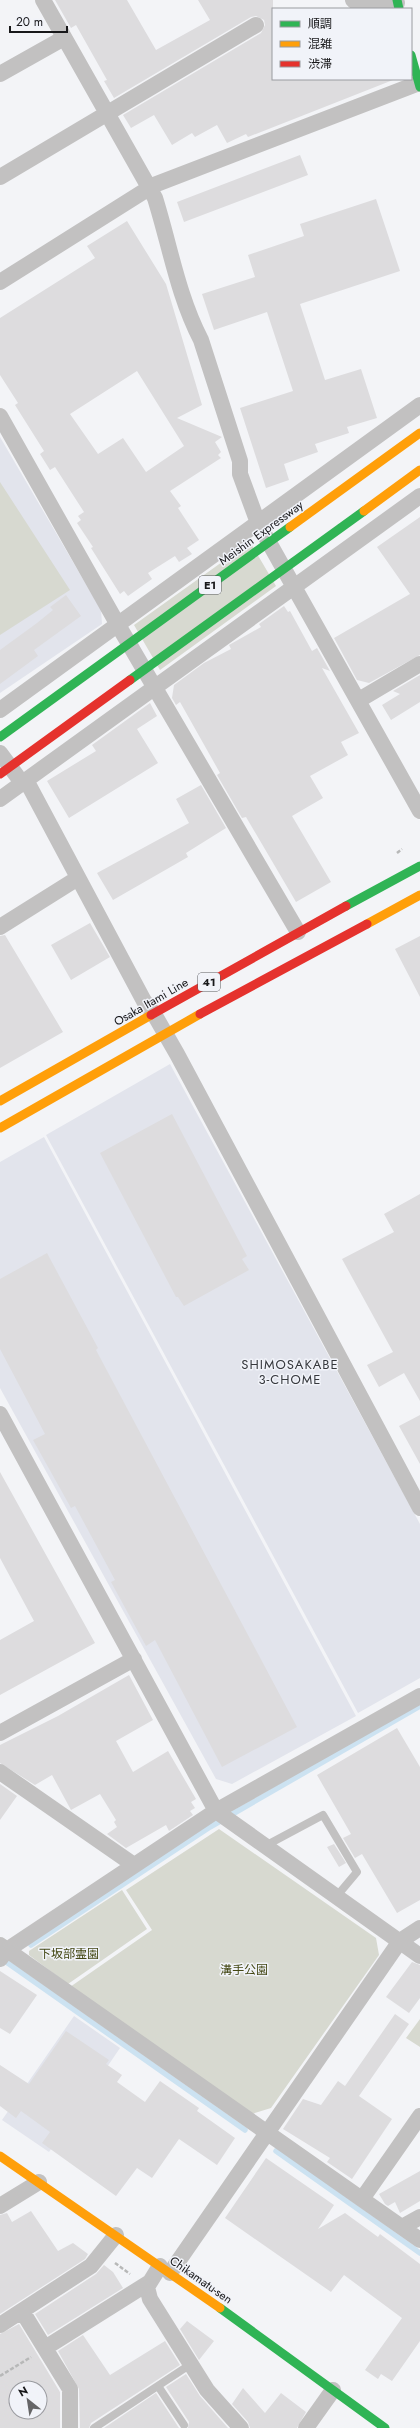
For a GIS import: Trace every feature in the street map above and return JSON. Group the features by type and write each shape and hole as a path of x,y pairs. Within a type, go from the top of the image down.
{"main road":[{"path":"412,59 419,85"},
{"name":"Meishin Expressway","path":"0,737 420,433"},
{"name":"E1","path":"0,774 420,470"},
{"name":"Osaka Itami Line","path":"0,1101 298,932 420,866"},
{"name":"41","path":"0,1128 165,1033 420,895"},
{"name":"Chikamatu-sen","path":"0,2156 116,2235 385,2428"}],"street":[{"path":"43,0 149,187 166,234 169,252 192,323 201,340 240,461 240,474 258,523 295,586 420,811"},
{"path":"353,0 357,3 398,4"},
{"path":"0,177 107,112 256,25"},
{"path":"0,74 64,38"},
{"path":"0,282 149,187 419,85"},
{"path":"0,710 420,405"},
{"path":"0,416 118,625 298,932"},
{"path":"0,799 154,686 420,496"},
{"path":"359,700 420,664"},
{"path":"0,753 24,781 144,1001 154,1014 165,1033 420,1508"},
{"path":"0,927 78,878"},
{"path":"0,1414 216,1811 420,1956"},
{"path":"0,1733 134,1659"},
{"path":"420,1696 216,1811 2,1951 266,2132 420,2240"},
{"path":"0,1772 134,1865"},
{"path":"45,2348 150,2282 165,2270 266,2132 400,1941 420,1928"},
{"path":"362,2199 420,2116"},
{"path":"0,2206 39,2182"},
{"path":"402,2227 420,2216"},
{"path":"0,2325 91,2266 116,2235"},
{"path":"150,2282 147,2287 150,2299 207,2390 241,2428"},
{"path":"22,2311 70,2388 70,2428"},
{"path":"306,2428 333,2390"}],"lane":[{"path":"265,1846 323,1814 357,1872 336,1896"},
{"path":"94,2428 191,2364"},
{"path":"158,2386 184,2425"}],"path":[{"path":"100,2255 133,2276"},
{"path":"0,2376 45,2348"}],"shaded area":[{"path":"0,437 101,610 102,624 0,693"},
{"path":"170,1064 420,1524 420,1678 358,1713 46,1135"},
{"path":"44,1137 356,1716 232,1784 216,1779 0,1388 0,1162"},
{"path":"74,2016 120,2048 49,2152 2,2120"}],"green space":[{"path":"0,482 70,590 0,635"},
{"path":"250,542 276,586 160,670 134,625"},
{"name":"溝手公園","path":"219,1829 376,1938 379,1955 271,2108 252,2114 70,1987 152,1930 126,1890"},
{"name":"下坂部霊園","path":"122,1890 147,1929 68,1984 29,1955 29,1951"},
{"path":"420,2019 420,2047 406,2038"}],"building":[{"path":"55,0 127,0 156,50 210,20 198,0 273,0 272,80 393,80 248,137 246,134 227,143 217,125 195,137 192,133 172,145 154,115 131,128 123,115 261,33 265,25 264,20 256,16 251,17 114,98 104,81 107,80 76,25 71,28"},
{"path":"300,155 308,175 184,222 177,202"},
{"path":"376,199 400,271 300,304 325,380 361,369 377,418 347,427 349,433 315,444 318,452 284,464 289,480 266,488 240,408 293,391 267,312 214,330 202,294 255,277 248,255 304,236 300,224"},
{"path":"127,221 166,284 202,405 177,418 222,437 215,442 221,452 218,455 221,458 170,491 181,506 178,508 199,540 187,548 192,554 179,562 175,556 148,573 152,579 128,596 124,591 120,594 91,548 93,547 77,523 81,520 78,516 84,512 55,467 50,470 40,454 44,451 15,405 18,403 0,375 0,318 95,258 87,246","holes":["137,371 184,446 146,472 123,438 98,454 70,414"]},
{"path":"420,517 420,655 369,683 357,680 334,638 410,594 377,547"},
{"path":"66,595 81,616 34,650 38,656 0,684 0,650 53,610 50,607"},
{"path":"284,606 288,612 290,611 312,651 317,648 330,671 322,668 359,733 341,742 348,755 310,776 323,798 292,816 331,882 296,902 246,817 242,818 217,775 220,773 180,702 176,705 172,698 174,685 204,663 231,649 229,645 261,627 259,624"},
{"path":"420,675 420,702 391,720 382,705 400,694 393,691"},
{"path":"150,703 157,716 137,729 158,763 69,818 47,781 96,751 92,745"},
{"path":"201,785 226,828 186,853 188,857 113,900 97,873 189,823 176,799"},
{"path":"90,923 110,957 71,980 51,945"},
{"path":"5,935 63,1032 0,1068 0,936"},
{"path":"420,936 420,997 395,949"},
{"path":"172,1114 247,1256 242,1259 249,1270 184,1306 178,1297 176,1297 100,1153"},
{"path":"420,1194 420,1401 404,1373 379,1387 367,1365 393,1352 342,1259 394,1232 384,1214"},
{"path":"47,1253 98,1348 96,1350 297,1727 222,1767 155,1640 146,1646 111,1582 115,1580 75,1506 71,1508 33,1440 45,1434 0,1349 0,1279"},
{"path":"420,1415 420,1464 399,1426"},
{"path":"0,1472 95,1643 0,1695 0,1640 34,1621 0,1558"},
{"path":"129,1675 153,1720 116,1741 133,1772 168,1751 196,1799 191,1802 195,1808 190,1811 193,1815 169,1831 166,1825 126,1848 107,1834 117,1827 114,1822 116,1820 100,1794 71,1810 52,1775 35,1785 0,1763 0,1745 58,1716"},
{"path":"397,1728 420,1767 420,1900 397,1913 362,1854 355,1858 343,1838 351,1834 317,1775"},
{"path":"0,1784 17,1796 0,1820"},
{"path":"334,1844 346,1863 339,1867 327,1847"},
{"path":"412,1962 420,1965 420,1998 409,2013 386,1997"},
{"path":"0,1971 37,1995 10,2034 0,2028"},
{"path":"395,2014 409,2024 359,2096 392,2119 352,2179 327,2162 330,2158 283,2129 303,2099 321,2105 338,2081 345,2086"},
{"path":"66,2031 109,2060 106,2064 122,2075 117,2082 145,2102 160,2081 199,2108 197,2111 235,2138 217,2165 179,2139 152,2178 137,2168 116,2196 42,2143 50,2132 21,2111 16,2118 0,2106 0,2065 29,2084"},
{"path":"266,2158 334,2205 318,2229 345,2213 378,2237 380,2234 420,2264 420,2341 392,2381 381,2374 378,2379 365,2370 402,2318 344,2275 331,2292 225,2218"},
{"path":"420,2171 420,2201 400,2213 395,2202 388,2206 385,2204 379,2194"},
{"path":"31,2211 58,2251 73,2243 88,2254 85,2259 0,2314 0,2215 7,2213 12,2222"},
{"path":"104,2265 113,2272 123,2288 48,2335 35,2314 96,2274"},
{"path":"187,2321 214,2341 199,2360 180,2329"},
{"path":"19,2324 60,2392 60,2428 0,2428 0,2334"},
{"path":"83,2335 110,2375 165,2341 180,2365 91,2423 89,2428 80,2428 79,2389 58,2351"},
{"path":"186,2374 200,2396 228,2428 188,2428 189,2422 166,2387"},
{"path":"243,2388 265,2413 281,2393 306,2412 297,2428 250,2428 248,2422 232,2404"},
{"path":"156,2393 179,2428 104,2428"}],"waterway":[{"path":"31,1945 210,1827 420,1706"},
{"path":"2,1959 245,2130"},
{"path":"276,2151 420,2253"}],"traffic: fast":[{"path":"397,0 399,8"},
{"path":"412,59 420,87"},
{"path":"130,680 364,511"},
{"path":"0,737 290,527"},
{"path":"346,906 420,866"},
{"path":"220,2308 385,2428"}],"traffic: slow":[{"path":"290,527 420,433"},
{"path":"364,511 420,470"},
{"path":"367,924 420,895"},
{"path":"0,1128 200,1014"},
{"path":"0,1101 151,1015"},
{"path":"0,2156 220,2308"}],"traffic: jam":[{"path":"0,774 130,680"},
{"path":"151,1015 346,906"},
{"path":"200,1014 367,924"}],"district":[{"name":"SHIMOSAKABE 3-CHOME","path":"290,1372"}]}
